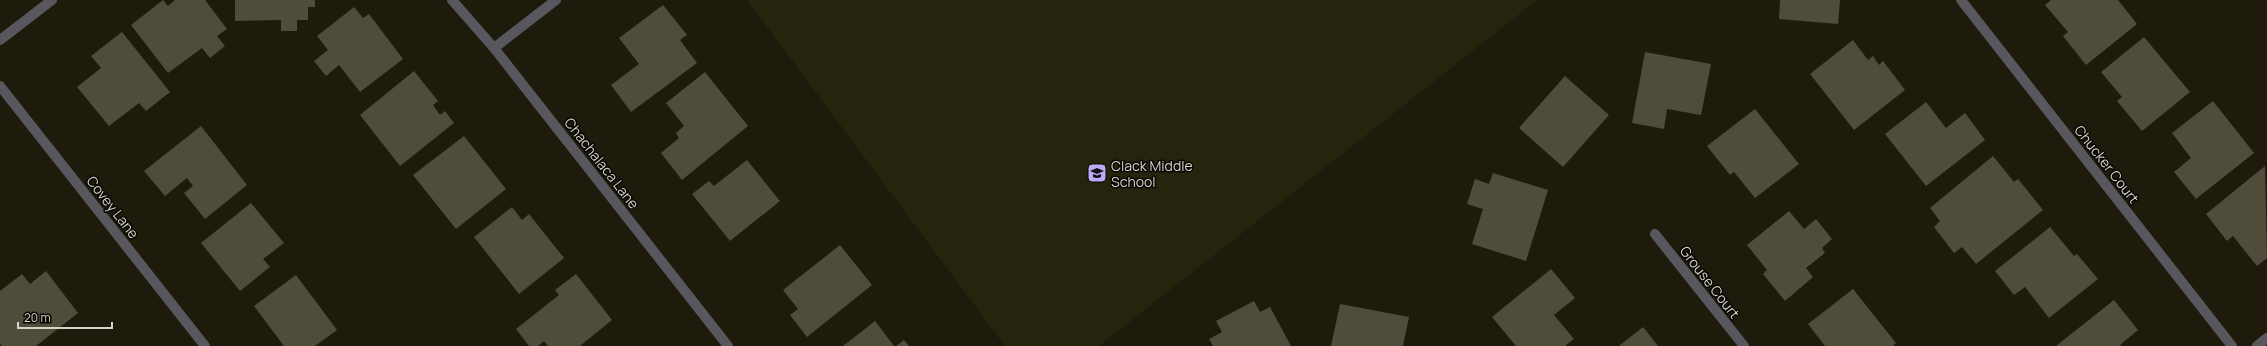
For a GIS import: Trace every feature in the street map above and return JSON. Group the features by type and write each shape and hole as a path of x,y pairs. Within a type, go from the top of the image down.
{"street":[{"path":"0,40 52,0"},
{"name":"Chachalaca Lane","path":"452,0 494,48 728,346"},
{"path":"494,48 556,0"},
{"name":"Chucker Court","path":"1961,0 2232,346"},
{"name":"Covey Lane","path":"0,86 205,346"},
{"name":"Grouse Court","path":"1655,234 1744,346"},
{"path":"2257,346 2267,338"}],"shaded area":[{"name":"Clack Middle School","path":"747,0 1537,0 1099,346 1005,346"}],"building":[{"path":"163,0 168,6 175,0 205,0 227,29 217,36 225,46 210,58 202,48 168,73 131,25"},
{"path":"235,0 315,0 315,7 308,7 308,20 297,20 297,31 281,31 281,20 235,21"},
{"path":"1780,0 1840,0 1838,24 1779,19"},
{"path":"2051,0 2118,0 2137,24 2086,65 2063,36 2068,32 2045,5"},
{"path":"663,5 687,35 680,40 697,63 631,112 611,85 639,64 619,38"},
{"path":"354,7 363,18 369,14 403,59 360,92 339,65 326,76 314,61 328,50 317,36"},
{"path":"122,32 170,92 146,111 139,103 109,126 77,87 101,68 91,56"},
{"path":"2144,37 2190,92 2142,131 2117,101 2122,97 2101,72"},
{"path":"1853,40 1868,60 1873,56 1879,65 1883,61 1905,90 1854,130 1810,74"},
{"path":"1645,52 1711,64 1701,115 1667,109 1664,129 1632,123"},
{"path":"414,71 438,101 433,105 440,115 445,111 454,123 400,166 360,115"},
{"path":"705,72 748,126 682,180 661,153 679,138 676,133 684,126 666,103"},
{"path":"1565,76 1609,115 1563,167 1519,128"},
{"path":"2213,101 2254,153 2196,199 2174,172 2191,158 2172,133"},
{"path":"1926,102 1946,128 1965,113 1985,140 1926,186 1885,134"},
{"path":"1755,109 1799,164 1755,198 1734,172 1730,175 1707,146"},
{"path":"201,126 247,185 205,219 184,193 193,186 187,178 165,196 144,171"},
{"path":"464,136 506,189 456,229 413,175"},
{"path":"1993,156 2014,182 2018,179 2043,210 1976,264 1962,247 1954,253 1934,227 1940,221 1930,208"},
{"path":"747,160 780,201 730,241 692,194 709,181 714,186"},
{"path":"2265,166 2267,258 2257,266 2233,236 2227,241 2206,214"},
{"path":"1493,173 1548,190 1526,261 1472,244 1483,209 1467,204 1475,179 1489,184"},
{"path":"251,203 284,243 263,259 270,267 240,291 201,243"},
{"path":"512,207 522,220 529,214 564,258 519,294 474,237"},
{"path":"1789,211 1804,229 1816,219 1832,239 1822,248 1825,253 1806,268 1813,277 1785,301 1763,274 1767,270 1747,245"},
{"path":"2050,227 2074,256 2077,254 2098,279 2049,318 2025,287 2014,295 1995,271"},
{"path":"840,245 872,285 807,337 790,315 798,309 783,290"},
{"path":"1551,269 1575,298 1554,315 1574,339 1565,346 1516,346 1492,317"},
{"path":"46,271 78,313 36,346 2,346 0,344 0,291 22,274 30,284"},
{"path":"576,274 612,320 580,346 548,346 544,341 538,346 529,346 516,329 559,295 555,290"},
{"path":"296,275 337,330 315,346 284,346 254,306"},
{"path":"1853,289 1896,343 1893,346 1825,346 1808,324"},
{"path":"2114,300 2138,330 2120,345 2121,346 2056,346"},
{"path":"1254,301 1260,312 1270,307 1291,346 1213,346 1209,339 1222,332 1216,321"},
{"path":"1340,304 1409,317 1403,346 1331,346"},
{"path":"875,321 894,346 843,346"},
{"path":"1643,327 1658,346 1619,346"},
{"path":"904,340 909,346 896,346"}],"place":[{"name":"Clack Middle School","path":"1097,173"}]}
